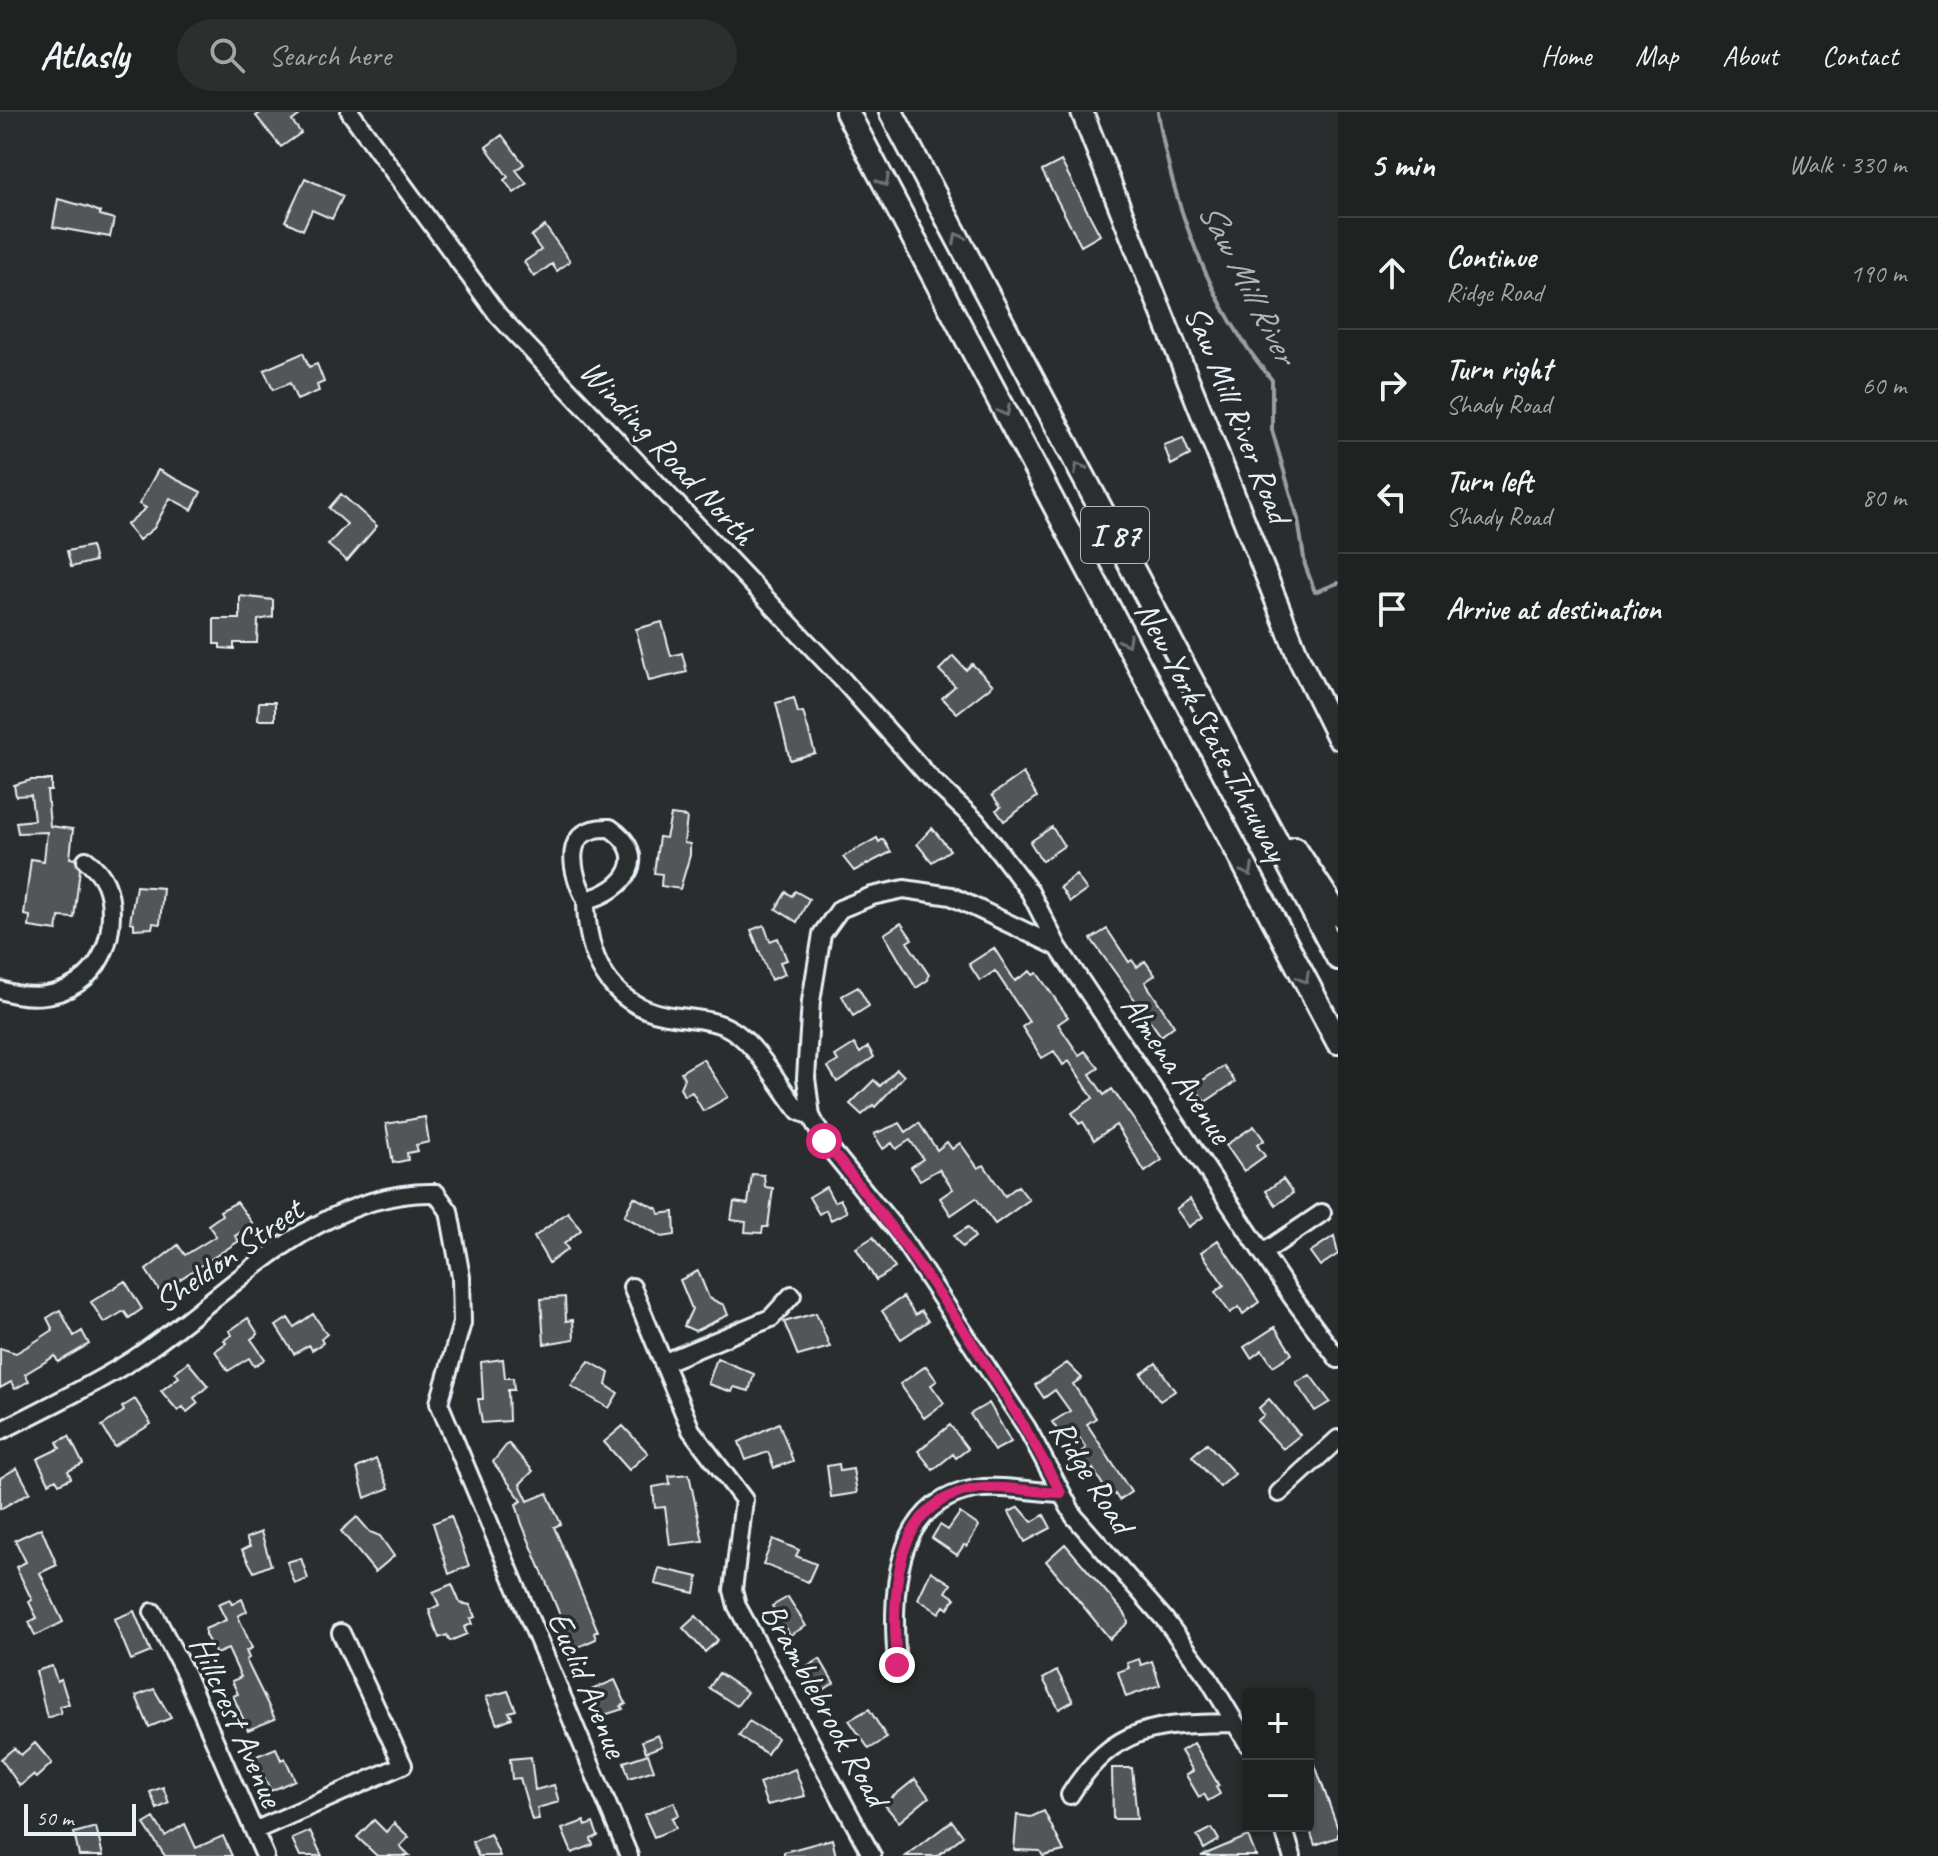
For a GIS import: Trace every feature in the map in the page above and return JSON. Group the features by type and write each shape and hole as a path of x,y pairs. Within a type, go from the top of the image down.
{"highway":[{"name":"New York State Thruway","path":"847,112 1338,1042"},
{"name":"New York State Thruway","path":"891,112 1338,958"},
{"path":"1218,730 1338,915"}],"main road":[{"name":"Saw Mill River Road","path":"1082,112 1300,661 1338,738"}],"street":[{"name":"Winding Road North","path":"350,112 498,315 840,677 930,778 968,812"},
{"name":"Almena Avenue","path":"968,812 1030,892 1058,947 1263,1253 1338,1359"},
{"path":"586,900 614,889 630,871 631,856 626,843 610,828 585,832 575,845 573,872 586,900 586,930 593,957 613,986 635,1004 656,1013 719,1022 736,1032 799,1111 811,1116"},
{"path":"0,990 30,996 56,994 77,985 104,954 111,936 111,893 96,868 86,860"},
{"path":"811,1116 806,1078 811,1001 822,934 840,909 872,896 904,889 951,896 1058,947"},
{"name":"Ridge Road","path":"811,1116 824,1141 897,1231 1027,1428 1074,1516 1102,1552 1165,1620 1207,1676 1242,1734"},
{"name":"Sheldon Street","path":"0,1431 133,1359 310,1228 377,1198 436,1193 449,1211 461,1277 462,1323 439,1403 492,1535"},
{"path":"1263,1253 1322,1213"},
{"path":"632,1287 663,1363 771,1318 792,1295"},
{"name":"Bramblebrook Road","path":"663,1363 691,1430 744,1500 733,1590 737,1606 872,1856"},
{"path":"1279,1493 1338,1439"},
{"path":"897,1665 894,1620 901,1558 915,1525 932,1507 948,1497 977,1489 1061,1493"},
{"name":"Euclid Avenue","path":"492,1535 629,1856"},
{"name":"Hillcrest Avenue","path":"153,1612 185,1673 265,1856"},
{"path":"254,1831 403,1765 341,1633"},
{"path":"1070,1795 1087,1768 1125,1738 1169,1724 1235,1723"},
{"path":"1285,1832 1292,1856"}],"building":[{"path":"262,112 304,112 292,121 301,133 281,147 256,116"},
{"path":"502,135 524,164 516,170 527,184 514,193 504,180 508,177 486,147"},
{"path":"1061,161 1100,235 1081,246 1042,171"},
{"path":"305,178 343,196 332,219 312,210 303,230 285,221"},
{"path":"58,199 88,207 114,219 110,237 53,227"},
{"path":"545,226 570,261 557,271 552,264 534,277 524,262 541,250 531,236"},
{"path":"303,353 309,367 317,364 324,382 317,385 319,391 297,400 290,383 273,390 264,370"},
{"path":"1183,438 1190,455 1171,465 1164,445"},
{"path":"158,470 201,492 192,510 170,498 154,528 139,540 126,525 146,508 139,504"},
{"path":"341,494 377,526 347,561 328,545 347,524 329,508"},
{"path":"91,546 95,561 71,567 67,551"},
{"path":"240,596 273,600 273,617 258,620 257,643 234,643 234,649 220,648 220,644 214,644 214,619 240,619"},
{"path":"662,622 671,656 682,653 687,672 649,681 636,629"},
{"path":"953,656 966,670 972,664 993,685 957,713 942,698 955,686 939,670"},
{"path":"794,698 798,713 803,712 815,753 790,760 776,703"},
{"path":"259,702 275,702 275,720 258,720"},
{"path":"1023,773 1037,797 1004,821 996,810 1001,807 992,795"},
{"path":"31,780 51,780 51,791 47,791 50,826 73,829 70,858 75,859 80,869 74,918 59,917 57,931 29,927 30,916 24,915 31,859 44,861 47,832 18,833 16,822 34,820 31,795 16,796 14,785"},
{"path":"671,815 687,817 684,843 690,844 690,855 680,889 661,886 662,874 654,873 659,837 666,838"},
{"path":"1052,827 1064,846 1042,861 1030,842"},
{"path":"932,828 950,850 932,862 917,844"},
{"path":"877,838 879,842 883,839 891,852 854,871 843,857"},
{"path":"1076,875 1087,890 1070,902 1060,887"},
{"path":"136,886 163,888 160,924 153,923 152,928 134,929 134,923 130,922"},
{"path":"795,891 809,899 797,922 776,909 786,892 792,896"},
{"path":"901,923 912,939 907,942 929,975 928,980 916,988 884,934"},
{"path":"764,925 770,941 778,938 787,960 780,962 785,974 771,980 751,930"},
{"path":"1107,929 1129,962 1132,960 1137,967 1145,961 1155,975 1145,982 1174,1026 1161,1036 1091,939"},
{"path":"994,948 1015,981 1030,971 1033,975 1037,973 1068,1017 1058,1024 1079,1055 1085,1051 1099,1068 1090,1074 1104,1095 1112,1089 1162,1160 1145,1172 1116,1125 1094,1140 1083,1122 1079,1124 1072,1113 1093,1098 1069,1061 1063,1065 1054,1051 1042,1058 1022,1027 1029,1022 995,971 980,981 969,964"},
{"path":"858,987 869,1006 853,1016 842,996"},
{"path":"854,1044 860,1053 868,1047 874,1057 837,1082 828,1067 838,1061 835,1056"},
{"path":"703,1059 728,1097 703,1111 692,1092 684,1096 680,1088 684,1078 681,1072"},
{"path":"1224,1066 1235,1082 1205,1102 1194,1086"},
{"path":"897,1069 904,1076 875,1107 873,1105 862,1115 850,1104 874,1080 880,1086"},
{"path":"425,1117 429,1142 416,1145 418,1151 407,1153 408,1160 393,1163 386,1124"},
{"path":"900,1123 906,1132 919,1123 937,1150 947,1142 952,1149 960,1143 978,1168 984,1165 1005,1196 1018,1186 1029,1200 995,1224 976,1198 951,1215 940,1198 953,1189 939,1169 920,1180 911,1167 923,1159 910,1140 896,1149 892,1143 883,1149 874,1134"},
{"path":"1254,1126 1264,1140 1257,1145 1265,1156 1244,1171 1226,1145"},
{"path":"752,1174 764,1175 765,1187 773,1188 768,1227 763,1227 762,1233 745,1232 746,1222 731,1220 734,1202 748,1204"},
{"path":"1283,1179 1293,1193 1276,1205 1266,1191"},
{"path":"826,1187 834,1202 840,1199 847,1212 831,1220 826,1210 819,1214 809,1197"},
{"path":"634,1197 658,1209 659,1214 674,1212 675,1235 662,1237 624,1216"},
{"path":"1190,1199 1203,1217 1189,1227 1176,1209"},
{"path":"237,1202 253,1224 235,1236 239,1241 160,1292 146,1270 178,1245 185,1255 216,1236 208,1225 222,1215 220,1211"},
{"path":"568,1212 581,1230 564,1244 568,1249 549,1263 534,1237"},
{"path":"968,1227 975,1237 962,1247 954,1236"},
{"path":"1334,1236 1338,1254 1320,1266 1310,1252"},
{"path":"873,1237 895,1268 876,1280 856,1248"},
{"path":"1218,1240 1259,1302 1243,1314 1239,1307 1230,1313 1215,1292 1224,1285 1201,1252"},
{"path":"698,1271 709,1298 724,1305 728,1315 695,1331 684,1326 692,1309 680,1280"},
{"path":"125,1281 142,1309 129,1318 124,1311 104,1323 91,1302"},
{"path":"565,1297 566,1321 573,1320 574,1339 544,1344 541,1299"},
{"path":"903,1297 915,1315 921,1311 928,1321 901,1339 882,1311"},
{"path":"60,1310 74,1336 82,1331 89,1344 58,1362 55,1356 25,1374 29,1381 15,1389 11,1382 0,1388 0,1348 16,1353 33,1343 53,1330 47,1318"},
{"path":"816,1313 830,1347 798,1356 784,1322"},
{"path":"313,1314 327,1334 321,1339 323,1343 312,1350 309,1345 294,1354 276,1326 288,1318 294,1327"},
{"path":"248,1318 258,1334 251,1339 265,1359 254,1366 249,1358 228,1371 215,1351 232,1335 229,1331"},
{"path":"1275,1327 1292,1354 1273,1366 1262,1350 1251,1358 1244,1347"},
{"path":"717,1358 754,1374 749,1391 734,1387 732,1392 708,1384"},
{"path":"503,1359 505,1378 513,1378 514,1390 508,1390 509,1421 482,1423 478,1399 483,1399 481,1362"},
{"path":"589,1361 609,1373 606,1385 618,1393 609,1408 571,1386"},
{"path":"188,1362 208,1386 194,1398 198,1403 187,1412 183,1407 178,1411 161,1391 179,1377 175,1372"},
{"path":"1067,1363 1082,1378 1073,1384 1096,1418 1087,1424 1131,1492 1119,1500 1115,1494 1110,1497 1093,1469 1083,1476 1074,1464 1084,1457 1081,1452 1086,1448 1072,1427 1061,1435 1052,1422 1070,1411 1055,1390 1044,1398 1035,1385"},
{"path":"1156,1363 1175,1391 1160,1401 1141,1374"},
{"path":"926,1366 937,1381 931,1385 944,1403 924,1418 900,1384"},
{"path":"1310,1375 1330,1402 1315,1411 1296,1383"},
{"path":"135,1399 151,1424 115,1447 102,1426"},
{"path":"1269,1399 1300,1435 1283,1449 1257,1421 1264,1415 1259,1408"},
{"path":"989,1403 1011,1442 994,1451 970,1414"},
{"path":"779,1423 793,1461 774,1468 768,1452 746,1460 739,1442"},
{"path":"950,1425 968,1449 956,1458 953,1454 933,1470 918,1451"},
{"path":"623,1426 648,1453 629,1470 604,1442"},
{"path":"69,1436 83,1464 68,1471 71,1478 59,1484 56,1479 49,1483 37,1459 60,1448 57,1442"},
{"path":"508,1443 533,1471 520,1484 528,1501 547,1493 561,1524 554,1527 598,1631 594,1633 596,1639 574,1649 522,1524 516,1504 522,1501 493,1462"},
{"path":"1207,1443 1235,1474 1220,1487 1192,1456"},
{"path":"376,1459 389,1488 365,1498 357,1468"},
{"path":"839,1464 840,1471 853,1469 857,1493 831,1497 827,1466"},
{"path":"17,1468 30,1492 0,1509 0,1478"},
{"path":"689,1474 703,1541 670,1545 665,1507 655,1508 653,1487 670,1484 669,1476"},
{"path":"1019,1507 1032,1522 1044,1515 1051,1528 1025,1542 1009,1512"},
{"path":"960,1513 979,1526 967,1546 964,1545 957,1555 932,1538 940,1525 948,1530"},
{"path":"451,1516 469,1566 449,1574 433,1523"},
{"path":"357,1517 370,1532 380,1536 394,1556 375,1572 341,1531"},
{"path":"41,1528 57,1565 40,1573 63,1622 35,1636 29,1622 37,1618 16,1567 26,1562 15,1540"},
{"path":"261,1532 271,1565 254,1572 242,1550 250,1546 246,1538"},
{"path":"773,1539 799,1550 796,1556 816,1564 808,1582 763,1564"},
{"path":"1065,1544 1126,1615 1128,1623 1110,1639 1046,1561"},
{"path":"301,1558 308,1579 295,1584 287,1562"},
{"path":"659,1568 698,1577 695,1593 655,1584"},
{"path":"931,1571 951,1584 946,1592 955,1598 948,1609 944,1606 939,1613 918,1599"},
{"path":"452,1584 460,1603 470,1605 475,1617 470,1619 472,1624 464,1627 467,1634 450,1641 447,1635 439,1638 429,1610 439,1605 433,1592"},
{"path":"788,1597 806,1626 790,1635 772,1606"},
{"path":"230,1599 232,1604 242,1599 247,1611 238,1616 252,1648 246,1651 249,1658 246,1660 275,1719 248,1730 233,1696 238,1694 232,1681 241,1677 228,1649 216,1654 205,1635 205,1629 226,1620 218,1604"},
{"path":"134,1611 151,1652 131,1660 114,1619"},
{"path":"696,1616 718,1640 705,1652 683,1628"},
{"path":"820,1659 834,1683 817,1694 802,1670"},
{"path":"1139,1659 1141,1665 1152,1661 1160,1685 1126,1697 1118,1672 1129,1668 1127,1663"},
{"path":"52,1666 57,1681 61,1679 69,1704 59,1706 61,1713 47,1718 36,1671"},
{"path":"1057,1671 1073,1701 1059,1709 1043,1679"},
{"path":"719,1673 747,1692 737,1706 709,1688"},
{"path":"615,1680 626,1704 621,1706 623,1709 598,1717 591,1690"},
{"path":"154,1689 171,1718 149,1727 136,1696"},
{"path":"508,1691 516,1710 509,1712 512,1718 497,1724 486,1697"},
{"path":"869,1709 887,1738 869,1749 849,1720"},
{"path":"749,1721 777,1738 767,1754 739,1736"},
{"path":"658,1735 662,1746 646,1752 642,1741"},
{"path":"35,1743 52,1763 36,1778 33,1775 20,1786 1,1759 14,1748 21,1755"},
{"path":"1194,1743 1219,1786 1216,1787 1220,1794 1208,1801 1204,1794 1199,1797 1186,1775 1193,1771 1181,1751"},
{"path":"276,1748 281,1760 285,1758 295,1780 271,1791 254,1757"},
{"path":"648,1754 654,1770 629,1778 624,1762"},
{"path":"531,1757 535,1790 554,1785 559,1802 537,1808 539,1819 532,1820 520,1778 512,1779 510,1759"},
{"path":"1314,1762 1338,1829 1338,1837 1315,1845 1310,1832 1314,1832"},
{"path":"1112,1768 1132,1768 1137,1819 1113,1819"},
{"path":"795,1769 805,1796 767,1805 759,1783"},
{"path":"915,1779 929,1797 899,1822 884,1804"},
{"path":"163,1787 169,1803 157,1809 150,1792"},
{"path":"674,1802 679,1815 672,1818 676,1828 654,1837 644,1815"},
{"path":"1044,1811 1064,1851 1043,1856 1040,1851 1014,1850 1017,1815 1031,1817"},
{"path":"154,1818 165,1836 185,1824 196,1848 223,1836 232,1856 165,1856 144,1824"},
{"path":"374,1820 386,1832 394,1823 409,1837 400,1846 410,1856 377,1856 357,1837"},
{"path":"584,1821 586,1826 593,1823 598,1836 591,1839 593,1845 572,1853 562,1829"},
{"path":"952,1821 963,1836 937,1856 906,1856"},
{"path":"96,1827 103,1856 79,1856 74,1833"},
{"path":"1212,1828 1219,1840 1204,1849 1197,1836"},
{"path":"310,1831 322,1856 300,1856 292,1839"},
{"path":"490,1834 500,1856 478,1856 472,1842"},
{"path":"1248,1836 1256,1856 1201,1856"},
{"path":"832,1839 836,1856 784,1856 784,1852"}],"waterway":[{"name":"Saw Mill River","path":"1158,112 1173,183 1197,254 1230,321 1272,380 1272,430 1298,519 1305,565 1315,592 1338,583"}],"route":[{"path":"824,1141 897,1231 1027,1428 1061,1493 977,1489 948,1497 932,1507 915,1525 901,1558 895,1591 897,1665"}]}
